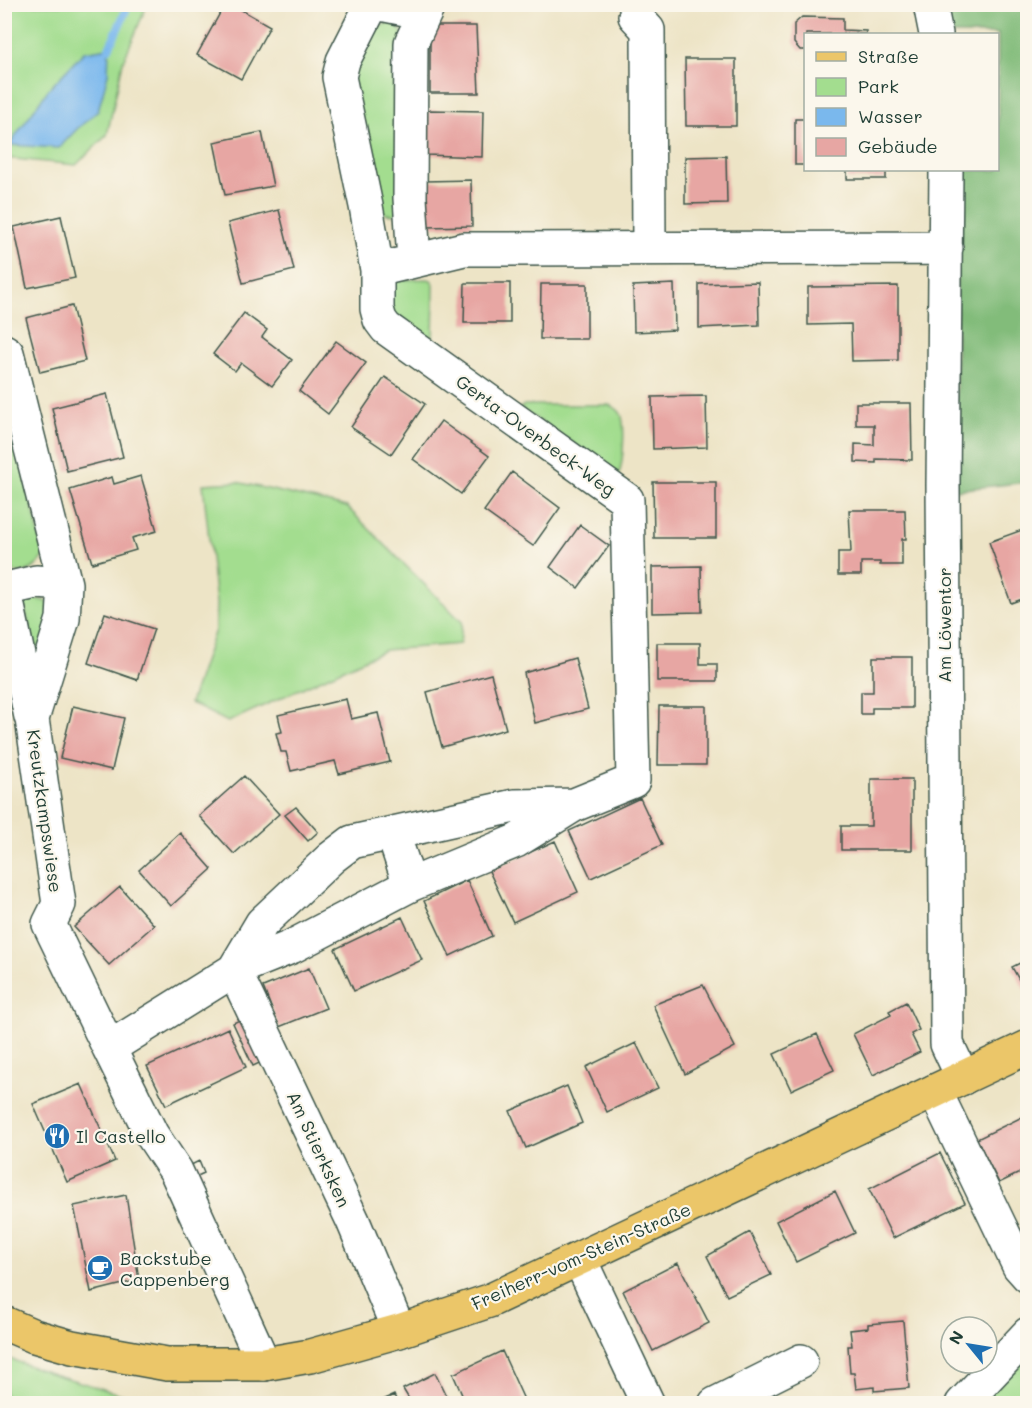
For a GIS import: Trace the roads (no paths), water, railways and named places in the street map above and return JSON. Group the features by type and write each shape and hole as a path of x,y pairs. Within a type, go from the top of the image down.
{"main road":[{"name":"Freiherr-vom-Stein-Straße","path":"4,1323 34,1336 72,1347 167,1364 264,1364 310,1356 399,1331 489,1301 1028,1047"}],"street":[{"name":"Gerta-Overbeck-Weg","path":"372,4 343,61 339,77 366,206 376,270 377,309 380,320 386,328 627,500 633,781 574,805"},
{"path":"381,4 427,9 411,43 410,198 414,261"},
{"path":"930,4 936,33"},
{"path":"635,16 648,30 649,248"},
{"name":"Am Löwentor","path":"946,171 943,485 949,1084 1019,1266 1028,1276"},
{"path":"376,270 464,249 946,248"},
{"name":"Kreutzkampswiese","path":"4,351 8,353 65,584 63,619 32,719"},
{"name":"Kreutzkampswiese","path":"65,584 36,582 5,588 32,719 59,904 48,924 109,1048"},
{"path":"234,970 262,923 331,858 352,842 513,806 574,805"},
{"path":"264,1364 176,1170 152,1135 109,1048 234,970 291,947 410,885 516,841 574,805"},
{"path":"393,834 410,885"},
{"name":"Am Stierksken","path":"234,970 353,1221 399,1331"},
{"path":"580,1260 648,1404"},
{"path":"962,1404 1028,1334"},
{"path":"715,1404 801,1361"}],"water":[{"path":"109,48 108,74 98,111 59,148 9,145 48,90 84,52"}],"waterway":[{"path":"109,48 129,4"}],"place":[{"name":"Il Castello","path":"57,1136"},
{"name":"Backstube Cappenberg","path":"100,1268"}]}
